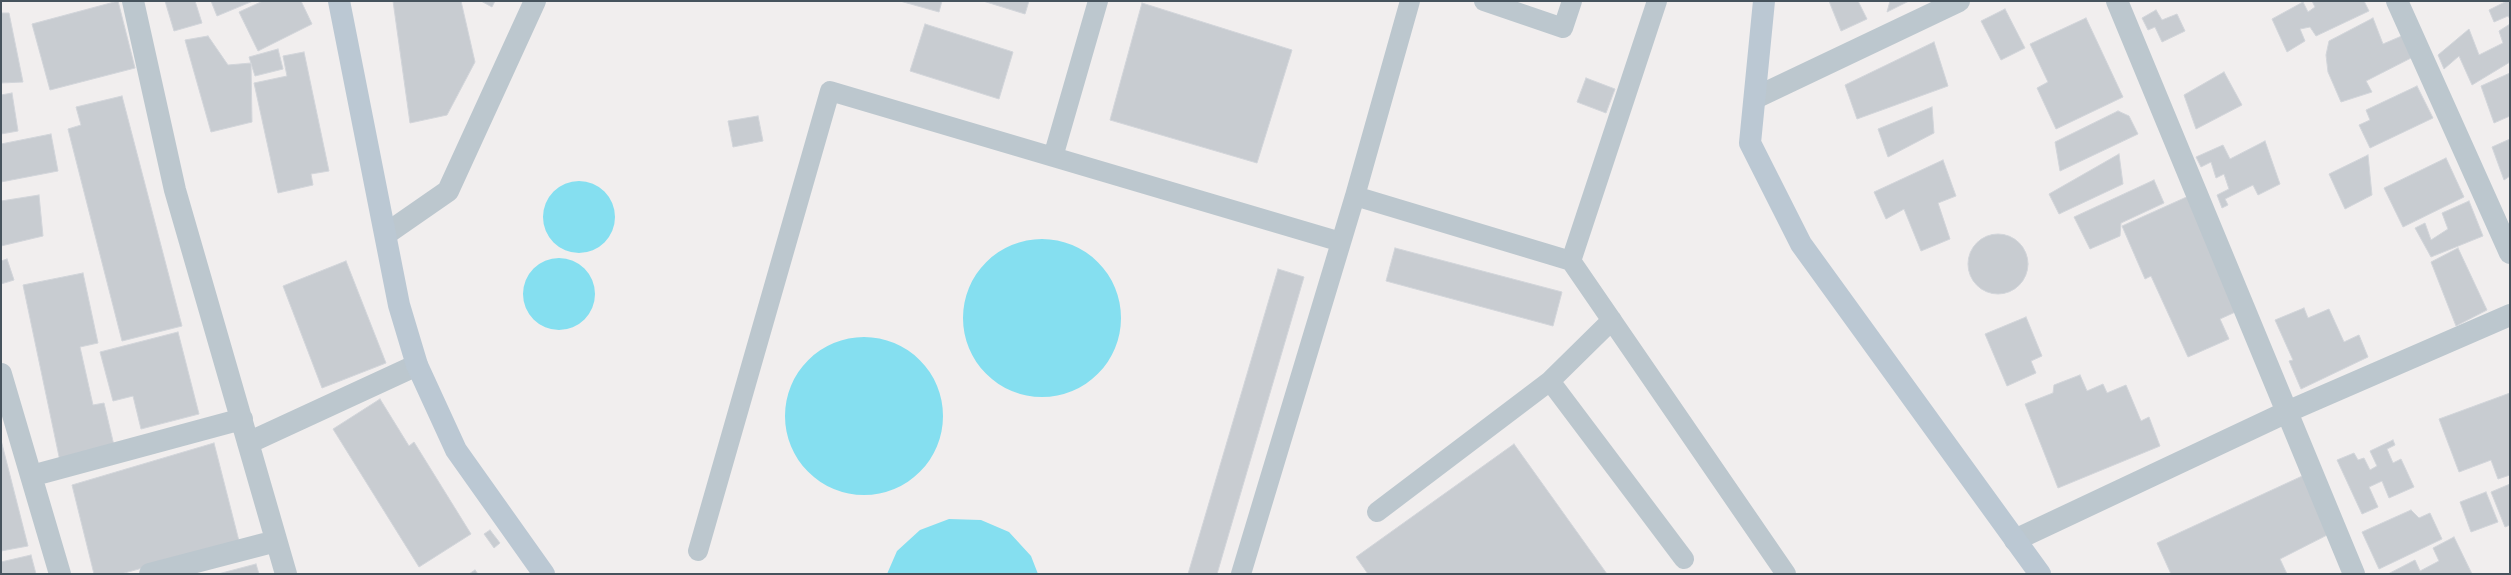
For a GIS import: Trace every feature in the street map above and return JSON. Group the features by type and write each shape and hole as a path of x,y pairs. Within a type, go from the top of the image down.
{"main road":[{"path":"339,1 399,305 417,365 456,450 544,574"},
{"path":"1764,1 1750,144 1801,244 2040,574"}],"street":[{"path":"132,1 175,190 286,574"},
{"path":"386,234 448,190 535,1"},
{"path":"1755,98 1959,1"},
{"path":"2117,1 2289,411 2354,574"},
{"path":"2397,1 2510,253"},
{"path":"2015,540 2289,411 2510,315"},
{"path":"248,443 417,365"},
{"path":"1,374 60,574"},
{"path":"31,476 242,419"},
{"path":"150,574 276,541"}],"lane":[{"path":"1053,157 1098,1"},
{"path":"1241,574 1356,196 1410,1"},
{"path":"1484,1 1563,28 1572,1"},
{"path":"1571,261 1657,1"},
{"path":"698,551 830,91 1341,242"},
{"path":"1356,196 1571,261 1785,573"},
{"path":"1377,512 1550,381 1612,320"},
{"path":"1550,381 1684,559"}],"water":[{"path":"579,181 599,187 609,197 615,217 609,237 599,247 579,253 559,247 549,237 543,217 549,197 559,187"},
{"path":"1050,239 1065,242 1079,248 1098,262 1108,274 1118,295 1121,318 1118,341 1108,362 1098,374 1086,384 1065,394 1050,397 1034,397 1019,394 998,384 986,374 976,362 966,341 964,333 963,310 966,295 976,274 986,262 998,252 1019,242 1027,240"},
{"path":"559,258 579,264 589,274 595,294 589,314 579,324 559,330 539,324 529,314 523,294 529,274 539,264"},
{"path":"872,337 887,340 901,346 920,360 930,372 940,393 943,416 940,439 930,460 920,472 908,482 887,492 872,495 856,495 841,492 820,482 808,472 798,460 788,439 786,431 785,408 788,393 798,372 808,360 820,350 841,340 849,338"},
{"path":"949,519 981,520 1009,532 1031,556 1038,574 887,574 897,551 920,530"}],"building":[{"path":"118,1 135,68 50,90 32,24"},
{"path":"165,1 195,1 202,23 174,31"},
{"path":"211,1 253,1 217,16"},
{"path":"263,1 301,1 312,24 258,51 239,12"},
{"path":"393,1 461,1 475,62 447,115 410,123"},
{"path":"481,1 495,1 492,7"},
{"path":"900,1 942,1 939,12"},
{"path":"983,1 1029,1 1025,14"},
{"path":"1829,1 1858,1 1867,19 1841,31"},
{"path":"1890,1 1909,1 1887,12"},
{"path":"2312,1 2364,1 2369,11 2316,36 2310,27 2300,29 2305,41 2287,52 2272,19 2303,2 2308,12 2315,7"},
{"path":"2510,1 2510,19 2508,16 2494,22 2489,10"},
{"path":"1142,3 1292,50 1257,163 1110,120"},
{"path":"2005,9 2025,48 2001,60 1981,21"},
{"path":"2156,10 2162,20 2177,14 2185,31 2162,42 2155,27 2148,30 2142,18"},
{"path":"1,13 9,13 23,82 1,83"},
{"path":"2086,18 2123,97 2056,129 2037,88 2048,82 2030,44"},
{"path":"2373,18 2383,44 2404,35 2411,58 2366,81 2372,92 2341,102 2328,72 2326,55 2329,41"},
{"path":"925,24 1013,52 999,99 910,71"},
{"path":"2510,24 2510,62 2472,85 2459,56 2444,69 2438,55 2469,29 2479,55 2503,43 2499,31"},
{"path":"208,36 228,65 251,63 252,122 211,132 185,40"},
{"path":"1934,42 1948,86 1857,119 1845,85"},
{"path":"278,49 283,69 255,76 249,57"},
{"path":"304,52 329,171 311,174 313,185 278,193 254,83 287,76 283,56"},
{"path":"2224,72 2242,105 2196,129 2184,95"},
{"path":"2510,73 2510,116 2494,123 2481,86"},
{"path":"1586,78 1615,89 1606,113 1577,102"},
{"path":"2417,86 2433,118 2370,148 2359,125 2370,120 2366,110"},
{"path":"12,93 18,131 1,134 1,95"},
{"path":"122,96 182,326 122,341 68,129 81,125 76,107"},
{"path":"1932,107 1934,133 1888,157 1878,129"},
{"path":"2118,111 2129,116 2138,134 2060,171 2055,142"},
{"path":"758,116 763,141 733,147 728,121"},
{"path":"51,134 58,171 1,182 1,144"},
{"path":"2510,139 2510,176 2504,180 2492,147"},
{"path":"2265,141 2280,184 2258,195 2253,185 2225,199 2228,205 2222,208 2217,195 2229,189 2224,174 2216,178 2211,162 2201,167 2196,157 2223,145 2230,159"},
{"path":"2119,154 2123,184 2059,214 2049,194"},
{"path":"2368,155 2372,195 2345,209 2329,174"},
{"path":"2446,158 2464,197 2403,227 2384,188"},
{"path":"1943,160 1956,196 1938,203 1950,239 1921,251 1904,209 1886,219 1874,192"},
{"path":"2154,180 2164,203 2121,223 2120,236 2090,249 2074,217"},
{"path":"39,195 43,236 1,246 1,201"},
{"path":"2191,195 2242,309 2220,319 2229,339 2188,357 2151,276 2145,279 2122,226"},
{"path":"2469,201 2483,236 2431,257 2415,228 2425,223 2431,240 2448,229 2442,213"},
{"path":"1998,234 2015,239 2023,247 2028,264 2023,281 2015,289 1998,294 1981,289 1973,281 1968,264 1973,247 1981,239"},
{"path":"1395,248 1562,292 1553,326 1386,281"},
{"path":"2458,248 2487,310 2456,326 2431,262"},
{"path":"7,259 14,280 1,284 1,261"},
{"path":"346,261 386,363 322,388 283,286"},
{"path":"1278,269 1304,277 1217,574 1188,574"},
{"path":"83,273 98,343 80,347 93,405 104,403 116,454 61,466 23,285"},
{"path":"2304,308 2308,318 2329,309 2344,342 2359,335 2368,357 2301,389 2289,361 2293,360 2275,320"},
{"path":"2026,317 2042,356 2031,361 2036,373 2007,386 1985,334"},
{"path":"178,332 199,414 141,429 133,396 113,401 100,352"},
{"path":"2080,375 2087,391 2103,384 2107,393 2126,385 2141,421 2149,417 2160,446 2058,488 2025,404 2053,393 2054,385"},
{"path":"2510,393 2510,475 2498,479 2491,460 2459,472 2439,419"},
{"path":"380,399 409,446 414,442 471,534 419,567 333,429"},
{"path":"1,440 28,546 1,551"},
{"path":"2393,440 2395,445 2387,449 2393,463 2401,459 2414,487 2389,498 2382,481 2369,487 2378,507 2362,514 2337,460 2354,453 2358,460 2364,458 2370,470 2377,466 2370,451"},
{"path":"214,443 239,541 121,574 94,574 72,485"},
{"path":"1514,444 1607,574 1368,574 1356,557"},
{"path":"2311,472 2335,531 2280,559 2287,574 2171,574 2157,543"},
{"path":"2510,484 2510,525 2505,527 2491,492"},
{"path":"2486,492 2498,522 2471,532 2460,502"},
{"path":"2411,510 2419,518 2430,513 2442,539 2379,569 2362,532"},
{"path":"490,530 500,543 494,548 484,534"},
{"path":"2454,537 2472,574 2388,574 2415,560 2420,571 2439,561 2433,548"},
{"path":"31,555 36,574 1,574 1,562"},
{"path":"256,564 259,574 218,574"},
{"path":"475,570 478,574 469,574"}]}
